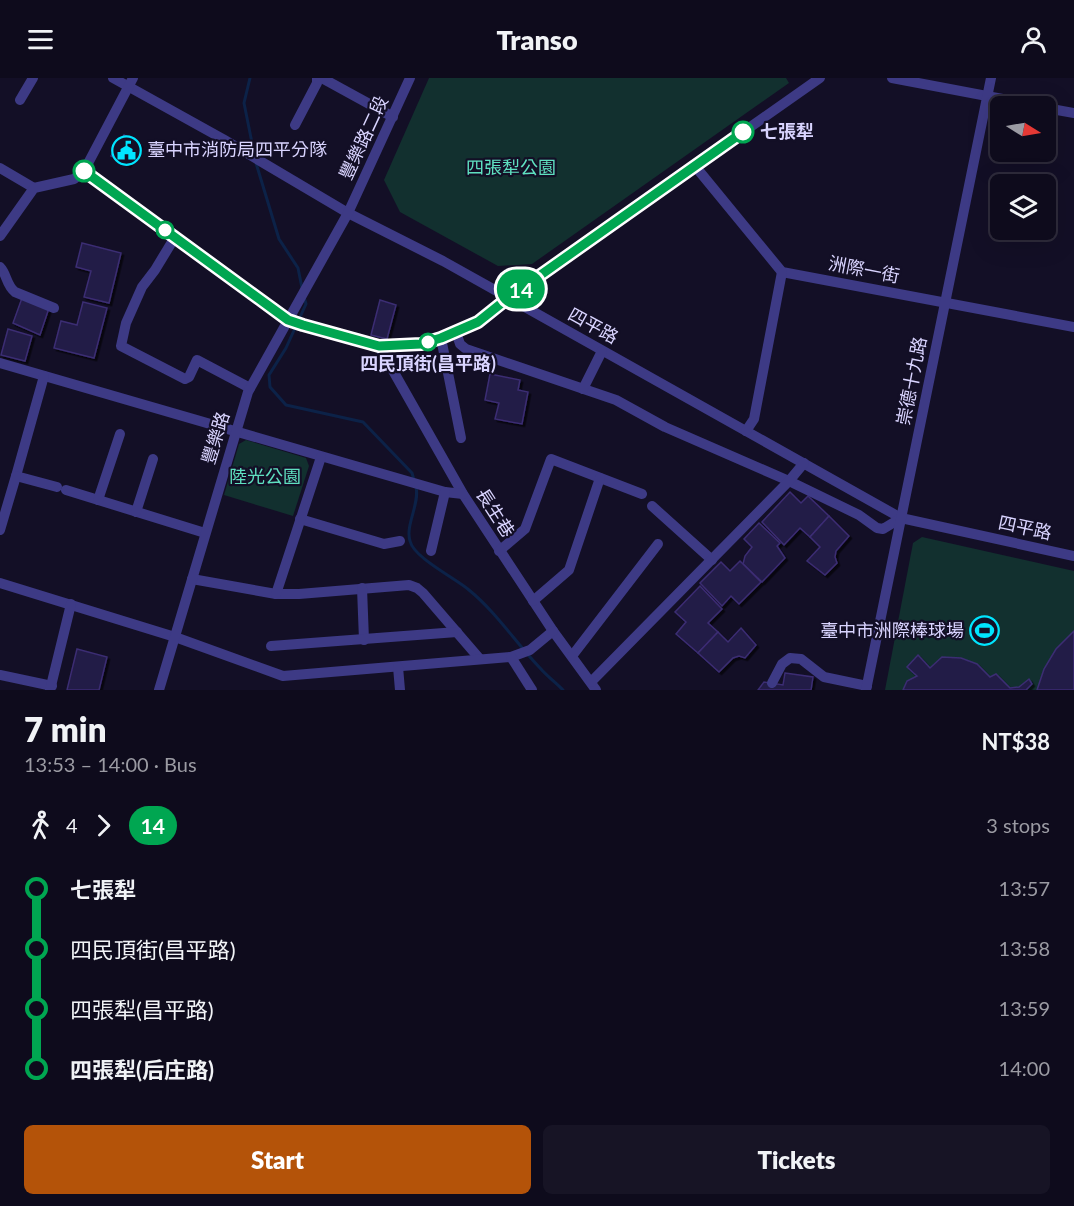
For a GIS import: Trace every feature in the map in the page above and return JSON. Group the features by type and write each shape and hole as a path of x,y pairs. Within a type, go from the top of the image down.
{"street":[{"path":"20,100 33,78"},
{"name":"四平路","path":"113,78 130,82 348,213 443,261 901,518 1074,556"},
{"path":"295,125 317,83 317,78"},
{"path":"322,78 393,117"},
{"name":"豐樂路二段","path":"348,213 411,78"},
{"path":"84,171 288,320 379,346 421,344 478,322 508,298 820,78"},
{"path":"892,78 990,97"},
{"name":"崇德十九路","path":"867,688 991,78"},
{"path":"0,236 34,188 74,179 84,171 130,82"},
{"path":"1056,110 1074,113"},
{"path":"695,166 782,272 754,419 746,431"},
{"path":"0,168 34,188"},
{"name":"豐樂路","path":"159,690 250,388 348,213"},
{"path":"175,237 155,270 141,287 126,323 121,346 185,379 189,377 197,360 250,388"},
{"path":"0,267 9,288 54,308"},
{"name":"洲際一街","path":"782,272 1074,327"},
{"path":"456,332 460,344 466,349 616,400 704,446 859,515 877,528 883,530 901,518"},
{"path":"441,338 461,438"},
{"name":"長生巷","path":"379,346 463,494 499,551 553,631 594,686"},
{"path":"583,388 602,351"},
{"path":"0,363 321,457 445,492 463,494"},
{"path":"0,530 44,376"},
{"path":"98,500 120,434"},
{"path":"276,594 321,457"},
{"path":"136,512 153,459"},
{"path":"499,551 525,529 551,459 642,494"},
{"path":"594,686 789,482 804,463"},
{"path":"16,476 205,533"},
{"path":"533,601 569,570 600,478"},
{"path":"431,551 445,492"},
{"path":"652,506 712,560"},
{"path":"300,519 384,544 400,541"},
{"path":"572,656 658,544"},
{"path":"192,579 276,594 409,585 417,588 479,658"},
{"path":"0,583 175,637 283,676 511,657 530,650 553,631"},
{"path":"362,588 364,640"},
{"path":"0,675 51,688 71,604"},
{"path":"271,646 457,632"},
{"path":"511,657 532,690"},
{"path":"772,683 782,664 790,658 801,659 824,677 867,688"},
{"path":"398,667 400,690"}],"green space":[{"name":"四張犁公園","path":"429,78 786,78 789,83 532,264 498,266 400,212 384,180"},
{"name":"陸光公園","path":"246,440 306,458 309,466 293,516 224,495 239,444"},
{"name":"臺中市洲際棒球場","path":"922,537 1074,571 1074,690 885,690 913,543"}],"building":[{"name":"臺中市消防局四平分隊","path":"124,135 140,145 128,165 111,156"},
{"path":"82,243 121,253 109,303 84,297 91,271 76,267"},
{"path":"22,298 49,308 40,335 13,323"},
{"path":"380,300 396,305 387,339 371,335"},
{"path":"83,302 107,308 94,358 54,348 61,321 77,325"},
{"path":"8,329 32,336 25,361 1,355"},
{"path":"490,374 520,380 518,390 528,392 522,424 495,419 499,403 485,400"},
{"path":"790,492 801,503 808,496 829,516 810,537 800,528 784,545 762,522"},
{"path":"829,516 849,536 836,551 837,563 825,575 807,561 820,547 810,537"},
{"path":"759,523 780,543 777,546 785,558 762,582 743,564 745,556 752,547 744,539"},
{"path":"740,561 761,582 739,604 731,596 722,606 700,583 721,562 730,571"},
{"path":"700,586 722,609 708,623 718,632 698,653 676,634 686,622 675,612"},
{"path":"741,628 756,645 745,658 739,656 733,658 719,672 698,653 718,632 728,642"},
{"path":"1074,631 1074,690 1037,690 1044,669 1056,649"},
{"path":"77,649 107,657 99,690 67,690"},
{"path":"918,655 930,668 942,657 961,658 977,664 990,677 996,674 1010,688 1019,687 1029,679 1032,684 1026,690 903,690 907,681 917,676 907,667"},
{"path":"785,673 813,677 811,690 758,690 764,682 783,685"}],"waterway":[{"path":"250,78 244,103 254,153"},
{"path":"256,163 279,239 298,268 302,288"},
{"path":"304,297 306,304 286,348 269,375 270,387 286,405 363,422 412,473 414,480"},
{"path":"416,487 416,500 409,528 413,547 427,561 463,585 479,599 531,658 563,690"}],"bus line":[{"name":"14","path":"84,171 288,320 379,346 421,344 478,322 508,298 540,278 743,132"}],"place":[{"name":"七張犁","path":"743,132"},
{"name":"臺中市消防局四平分隊","path":"126,150"},
{"name":"四民頂街(昌平路)","path":"428,342"},
{"name":"臺中市洲際棒球場","path":"985,631"}]}
